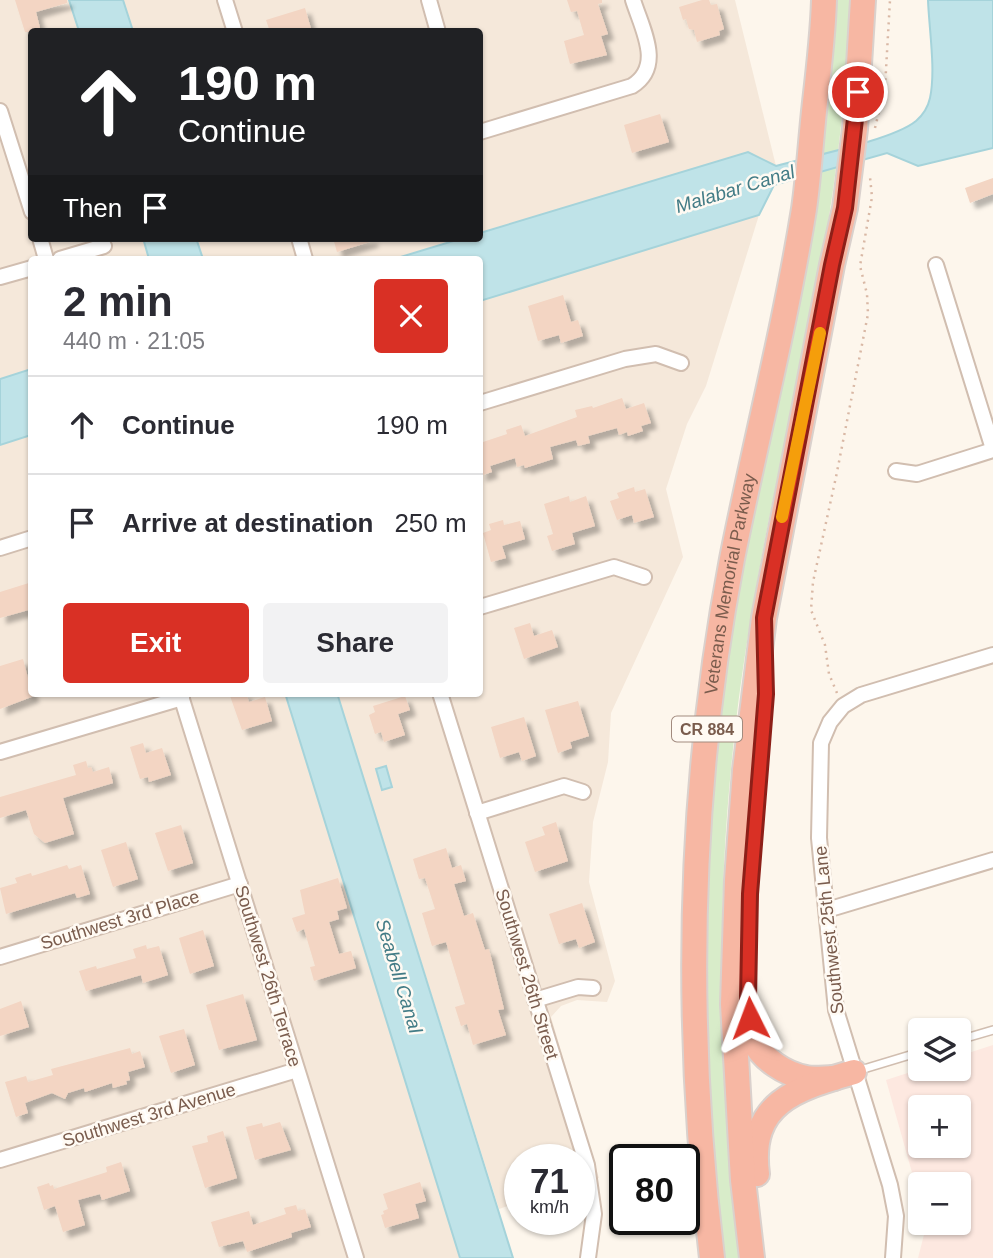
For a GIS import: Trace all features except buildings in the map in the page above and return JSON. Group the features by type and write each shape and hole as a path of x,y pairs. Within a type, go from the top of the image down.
{"highway":[{"name":"Veterans Memorial Parkway","path":"712,1258 702,1174 694,1004 696,869 706,735 732,559 804,207 824,0"},
{"name":"CR 884","path":"752,1258 743,1180 733,977 745,770 764,618 832,265 865,129 863,0"},
{"path":"764,618 766,694 750,894 748,999 752,1038 759,1050 784,1070 807,1079 844,1075"},
{"path":"768,1258 756,1164 758,1135 768,1112 790,1094 844,1075"},
{"path":"696,1077 684,1092 699,1258"}],"street":[{"path":"225,0 234,28"},
{"path":"429,0 437,28"},
{"path":"483,131 632,86 641,80 647,72 649,51 633,0"},
{"path":"0,111 28,199"},
{"path":"70,256 104,246"},
{"path":"896,471 917,474 993,450 936,265"},
{"path":"0,277 28,269"},
{"path":"483,402 625,359 656,354 681,363"},
{"path":"0,548 28,539"},
{"path":"483,606 614,567 644,577"},
{"path":"843,706 861,695 993,655"},
{"path":"0,752 175,697"},
{"name":"Southwest 26th Terrace","path":"182,697 354,1258"},
{"name":"Southwest 26th Street","path":"441,697 591,1183 594,1214 588,1258"},
{"name":"Southwest 25th Lane","path":"843,706 830,722 821,743 819,838 835,1010 844,1075 894,1205 896,1216 893,1258"},
{"path":"477,813 564,786 583,792"},
{"path":"827,910 993,860"},
{"name":"Southwest 3rd Place","path":"0,957 240,884"},
{"path":"535,1000 578,987 593,988"},
{"name":"Southwest 3rd Avenue","path":"0,1160 297,1070"}],"lane":[{"path":"971,1036 993,1030"},
{"path":"844,1075 908,1056"}],"path":[{"path":"865,129 885,88 890,0"},
{"path":"843,706 829,674 825,645 811,610 813,582 868,314 867,294 860,267 872,197 869,172"}],"shaded area":[{"path":"0,0 69,0 78,28 28,28 28,242 144,242 148,256 28,256 28,370 0,379"},
{"path":"123,0 735,0 776,166 748,152 483,232 483,28 132,28"},
{"path":"759,215 706,386 687,424 666,489 683,557 611,713 608,762 593,822 589,882 615,981 607,1002 577,1000 561,1006 551,1017 589,1144 504,1144 504,1207 499,1209 338,697 483,697 483,300"},
{"path":"197,242 450,242 404,256 202,256"},
{"path":"28,436 28,697 286,697 460,1258 0,1258 0,445"},
{"path":"993,1045 993,1258 918,1258 924,1235 971,1235 971,1172 912,1172 886,1080 908,1073 908,1081 971,1081 971,1052"}],"green space":[{"path":"837,0 852,0 833,190 750,624 740,687 727,812 722,1004 728,1131 740,1258 725,1258 711,1123 706,997 709,860 716,769 733,630 813,214"}],"water":[{"path":"69,0 123,0 132,28 78,28"},
{"name":"Malabar Canal","path":"928,0 993,0 993,148 918,166 887,153 774,185 759,215 483,300 483,256 404,256 450,242 483,242 483,232 748,152 776,166 889,135 916,121 927,108 932,87"},
{"path":"144,242 197,242 202,256 148,256"},
{"path":"28,370 28,436 0,445 0,379"},
{"name":"Seabell Canal","path":"286,697 338,697 513,1258 460,1258"},
{"path":"386,766 392,787 382,790 376,769"}],"slow traffic":[{"path":"782,517 820,333"}],"route":[{"path":"750,1018 750,894 766,694 764,618 845,208 858,92"}]}
